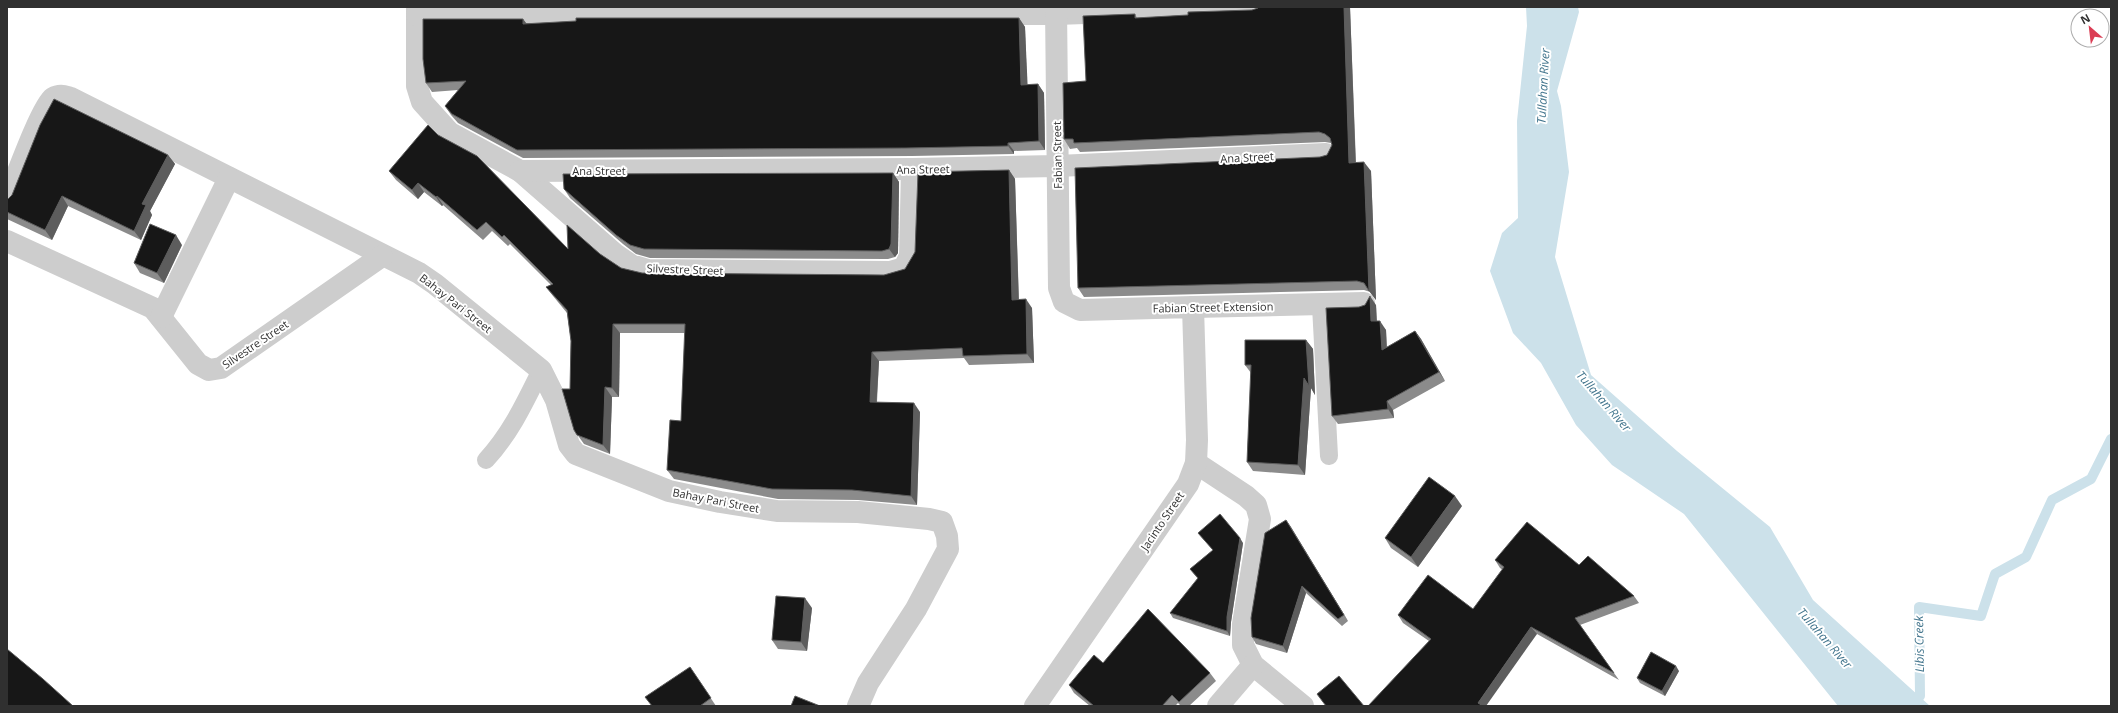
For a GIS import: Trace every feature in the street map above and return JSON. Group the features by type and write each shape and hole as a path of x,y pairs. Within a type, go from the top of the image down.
{"street":[{"path":"417,11 1056,10 1258,7"},
{"name":"Fabian Street","path":"1056,10 1059,288 1064,302"},
{"name":"Silvestre Street","path":"417,11 417,86 422,102 450,133 520,170 615,254 631,265 648,270 890,272 904,268 910,256 912,169"},
{"name":"Bahay Pari Street","path":"7,200 44,112 52,99 60,95 71,98 382,256 419,273 435,284 541,370 556,400 569,445 576,454 668,491 720,502 777,511 858,512 930,519 942,522 948,536 948,549 916,609 868,683 858,706"},
{"name":"Ana Street","path":"520,170 912,169 1057,166 1326,154"},
{"path":"161,317 229,178"},
{"name":"Silvestre Street","path":"7,241 143,302 153,308 198,364 209,370 221,368 382,256"},
{"name":"Fabian Street Extension","path":"1064,302 1080,310 1364,304"},
{"name":"Jacinto Street","path":"1035,706 1188,484 1196,463 1197,440 1193,307"},
{"path":"1196,463 1246,496 1259,510 1260,520 1242,634 1243,645 1254,665 1303,706"},
{"path":"1218,706 1254,665"}],"lane":[{"path":"1321,306 1329,456"},
{"path":"486,460 499,445 514,423 541,370"}],"water":[{"name":"Tullahan River","path":"1526,7 1578,7 1579,12 1557,91 1561,106 1569,172 1555,257 1591,375 1677,451 1770,527 1813,600 1930,706 1838,706 1684,514 1612,465 1576,425 1541,363 1513,333 1490,271 1502,233 1518,218 1517,121 1527,26"}],"building":[{"path":"1259,7 1344,7 1349,163 1364,162 1369,291 1364,283 1357,281 1078,288 1075,168 1320,157 1327,155 1332,145 1330,138 1319,132 1074,143 1073,139 1064,139 1063,83 1086,81 1083,16 1135,14 1135,18 1188,15 1188,12 1252,10"},
{"path":"576,18 1019,18 1021,85 1038,84 1039,141 1008,143 1008,146 906,148 517,150 452,114 445,106 466,81 426,83 423,59 423,19 523,19 523,24 576,21"},
{"path":"54,99 168,155 142,204 146,205 134,231 62,196 45,230 7,212 7,200 12,195 40,125"},
{"path":"428,125 438,135 477,156 568,249 567,225 600,254 621,268 642,273 884,275 905,269 915,252 918,172 1009,170 1012,300 1026,299 1027,354 963,356 962,348 872,352 870,402 914,403 911,496 852,490 772,489 667,470 670,420 681,421 685,324 613,324 612,388 605,387 603,445 577,435 574,430 562,389 570,389 571,341 567,310 546,287 553,284 504,235 502,237 486,222 477,230 437,196 436,197 418,183 412,190 389,171"},
{"path":"893,173 891,244 889,249 882,251 644,249 630,245 616,235 564,189 563,174"},
{"path":"150,224 176,235 157,273 134,263"},
{"path":"1370,296 1371,321 1380,321 1382,350 1415,331 1439,372 1387,401 1388,409 1332,416 1326,308 1359,307 1365,305"},
{"path":"1245,340 1306,340 1309,386 1304,378 1298,465 1247,462 1251,365 1245,365"},
{"path":"1429,477 1455,496 1411,557 1385,538"},
{"path":"1220,514 1240,538 1227,617 1227,631 1170,613 1198,578 1190,569 1213,550 1198,533"},
{"path":"1286,520 1344,615 1338,619 1302,586 1283,646 1252,637 1251,618 1265,533"},
{"path":"1527,522 1579,565 1588,556 1634,596 1575,618 1614,673 1531,627 1478,703 1483,706 1368,706 1431,639 1398,615 1428,575 1473,609 1504,567 1495,560"},
{"path":"776,596 805,598 801,642 772,640"},
{"path":"1148,609 1210,673 1179,702 1172,695 1162,706 1094,706 1069,685 1094,655 1103,663"},
{"path":"7,649 43,679 73,706 7,706"},
{"path":"1651,652 1676,666 1662,691 1637,678"},
{"path":"690,667 711,698 700,706 652,706 645,697"},
{"path":"1339,676 1364,706 1326,706 1317,694"},
{"path":"795,696 820,706 791,706"}],"waterway":[{"name":"Libis Creek","path":"1909,706 1920,696 1919,607 1981,616 1995,574 2026,557 2052,500 2091,479 2111,439"}]}
